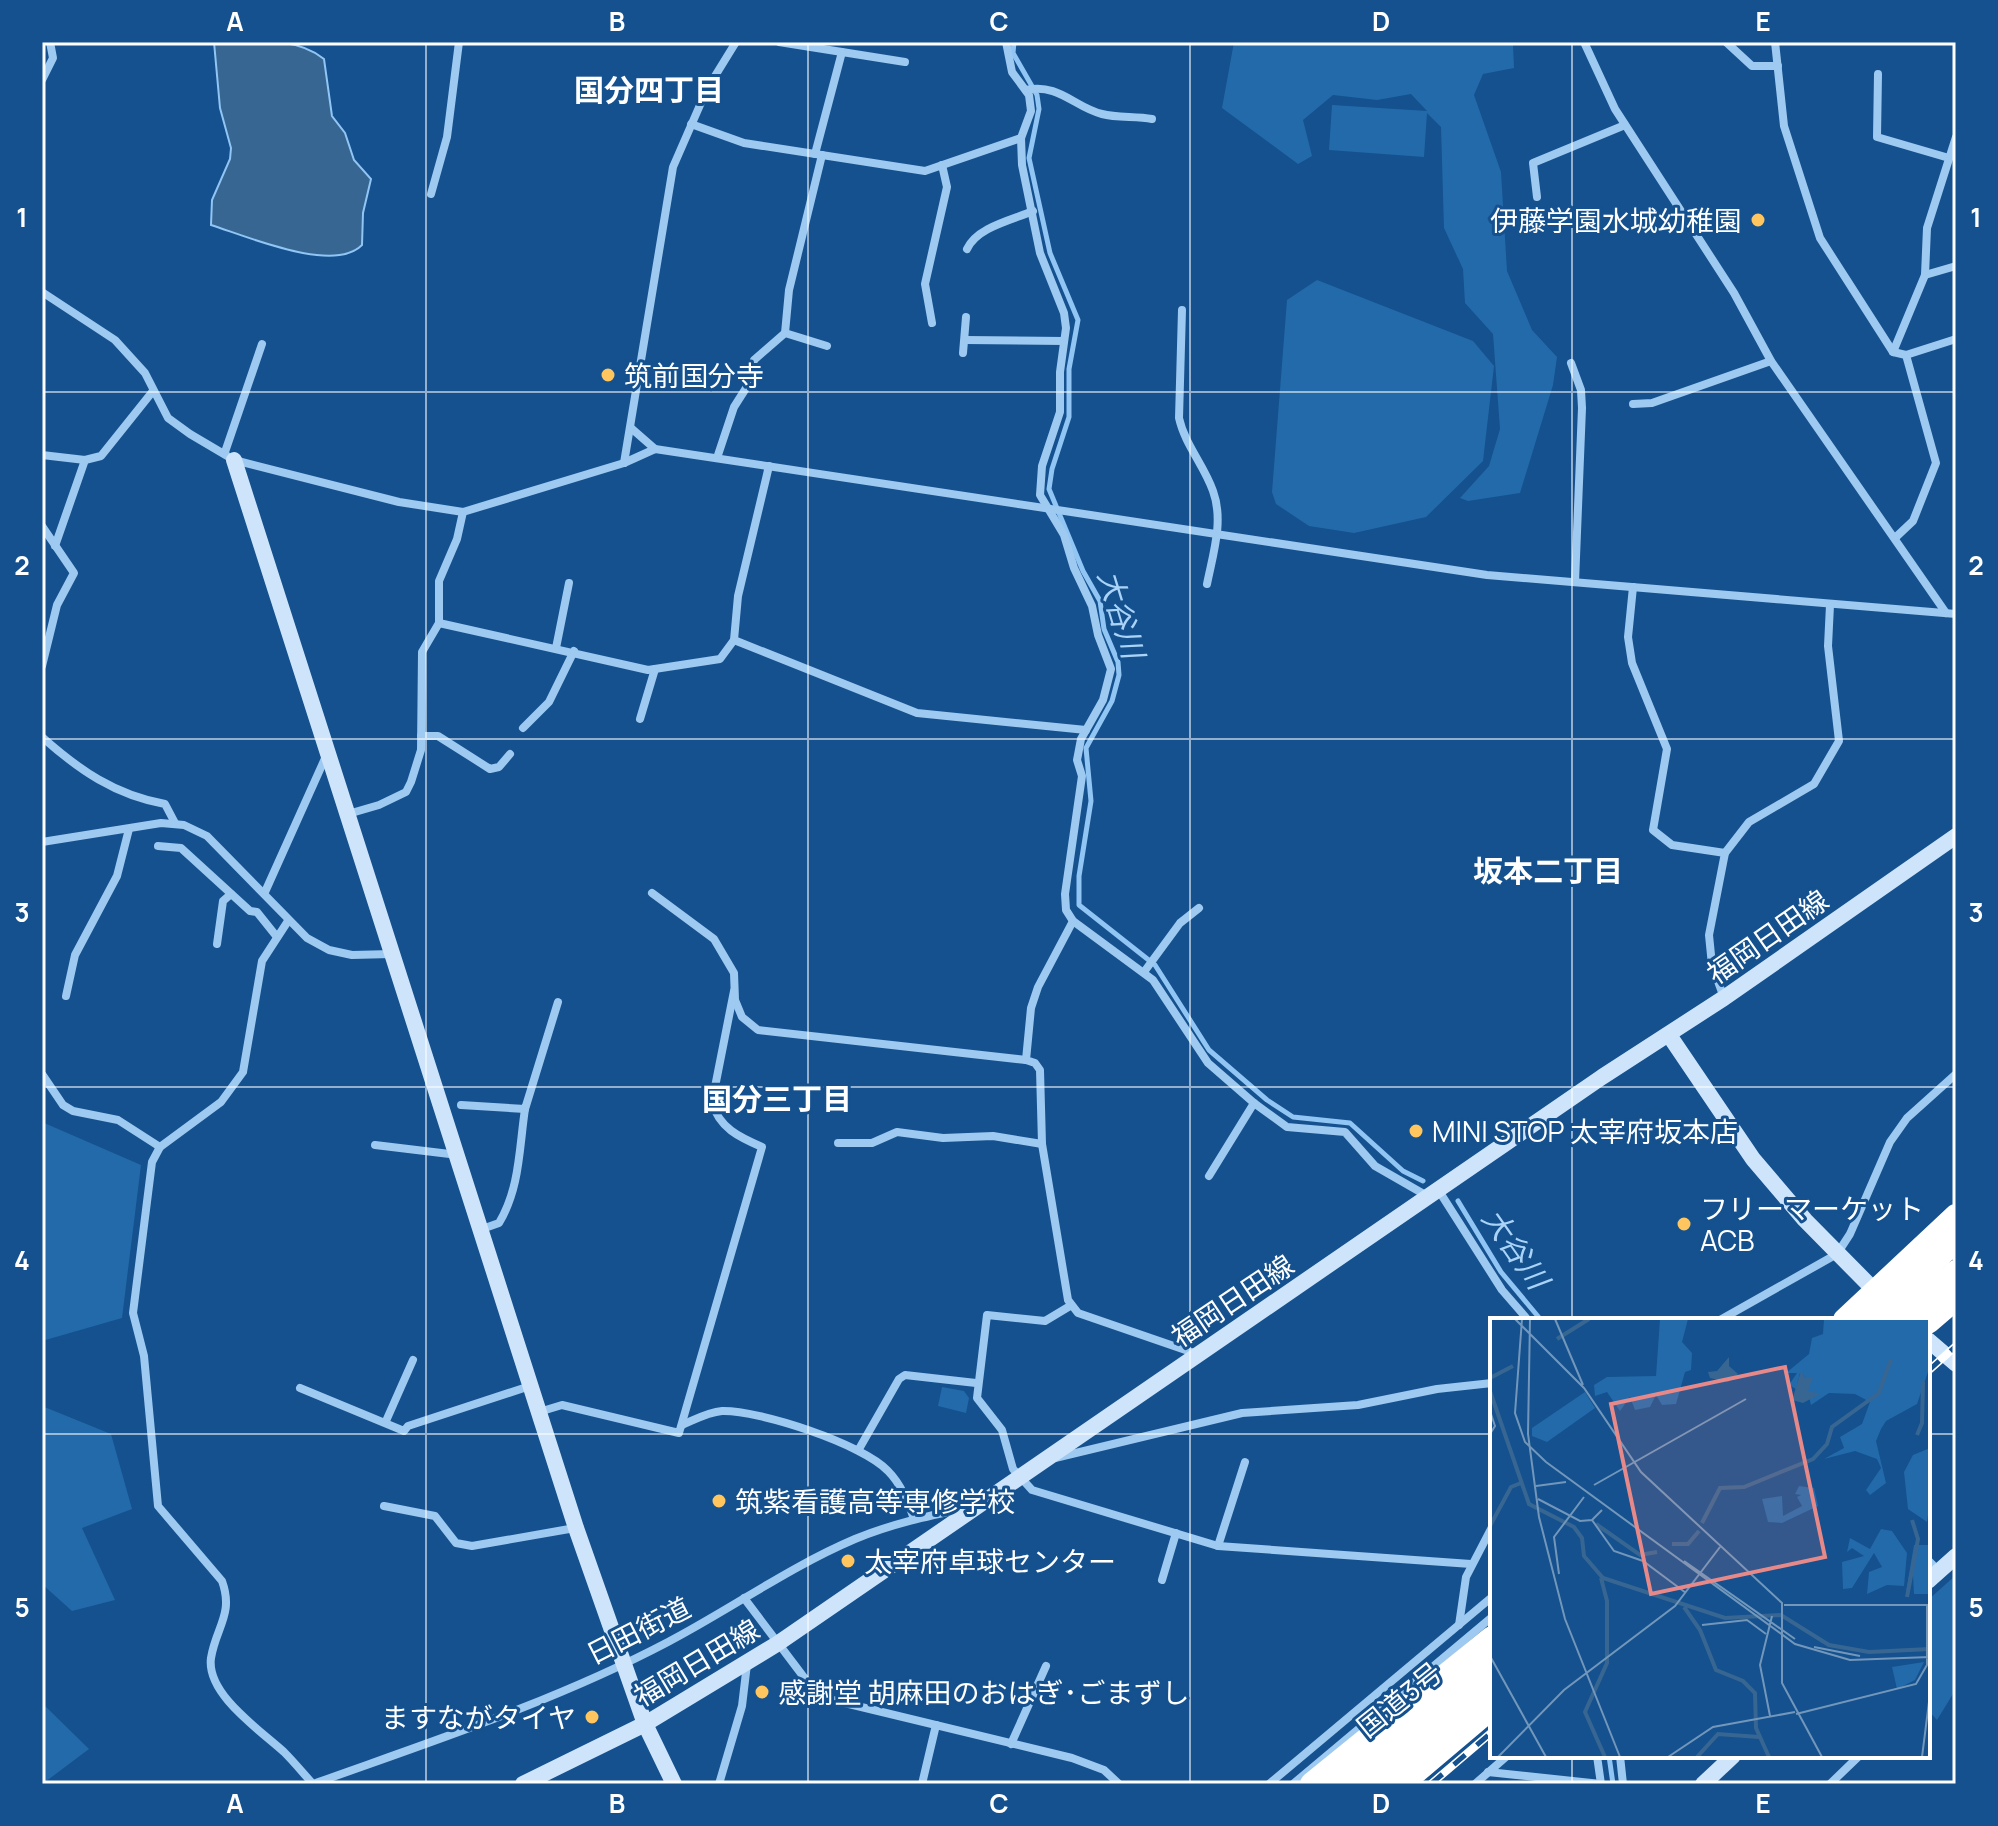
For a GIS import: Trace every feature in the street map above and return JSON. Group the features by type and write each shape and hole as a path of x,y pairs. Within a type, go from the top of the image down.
{"highway":[{"path":"1888,1311 1956,1216"},
{"path":"1888,1311 1956,1240"},
{"path":"1855,1318 1888,1311 1956,1272"},
{"path":"1930,1320 1956,1298"},
{"path":"1312,1784 1490,1640"},
{"name":"国道3号","path":"1343,1784 1473,1700 1490,1665"},
{"name":"国道3号","path":"1374,1784 1490,1687"},
{"path":"1401,1784 1473,1700"}],"street":[{"path":"42,80 53,58 50,42"},
{"path":"431,194 447,137 459,42"},
{"path":"624,463 670,178 707,89 736,42"},
{"path":"779,42 824,45 842,52 905,62"},
{"path":"1006,42 1012,72 1026,90 1031,111 1021,138 1022,165 1040,253 1064,313 1058,424 1039,481 1048,509 1064,535 1074,568 1092,606 1098,635 1108,656 1110,682 1086,730 1077,760 1082,776 1065,894 1066,910 1073,921 1153,980 1208,1063 1254,1103 1287,1127 1345,1132 1375,1166 1435,1194 1502,1290 1526,1318"},
{"path":"1584,42 1625,125 1734,293 1771,361 1946,613"},
{"path":"1726,42 1752,66 1778,66"},
{"path":"1775,42 1784,126 1820,238 1893,352 1906,355 1956,339"},
{"path":"717,458 734,407 748,385 754,360 785,333 789,290 842,52"},
{"path":"1878,74 1877,137 1949,158"},
{"path":"1026,90 1039,87 1076,99 1102,114 1152,119"},
{"path":"691,124 744,143 925,171 1021,138"},
{"path":"1537,197 1533,163 1625,125"},
{"path":"1893,352 1925,275 1927,228 1956,137"},
{"path":"932,323 925,284 947,187 942,165"},
{"path":"967,249 971,240 985,231 1033,211"},
{"path":"1925,275 1956,266"},
{"path":"42,292 115,340 145,373 173,422 230,456 399,502 463,512 624,463 655,449 1487,575 1956,614"},
{"path":"1182,310 1179,418 1182,433 1213,489 1218,510 1217,534 1207,584"},
{"path":"963,353 966,317"},
{"path":"785,333 827,346"},
{"path":"965,340 1064,341"},
{"path":"262,344 230,456 576,1528 622,1664 645,1724 674,1784"},
{"path":"1896,537 1913,521 1936,463 1906,355"},
{"path":"1633,404 1652,403 1771,361"},
{"path":"1571,363 1581,390 1582,408 1575,582"},
{"path":"42,455 85,460 101,456 153,391"},
{"path":"631,428 655,449"},
{"path":"55,546 85,460"},
{"path":"439,623 655,669 720,659 734,640 738,596 769,466"},
{"path":"348,814 369,810 406,792 421,750 422,652 439,623 439,581 457,539 463,512"},
{"path":"42,526 74,573 57,605 42,666"},
{"path":"556,648 569,583"},
{"path":"1633,587 1628,637 1632,663 1667,749 1653,830 1672,845 1725,853"},
{"path":"1724,998 1712,965 1709,935 1725,853 1749,822 1814,784 1839,741 1828,646 1830,605"},
{"path":"734,640 917,713 1086,730"},
{"path":"523,728 549,702 574,651"},
{"path":"640,719 655,669"},
{"path":"421,736 438,736 490,769 499,767 510,754"},
{"path":"42,737 81,772 112,788 165,804 175,823"},
{"path":"265,892 327,753"},
{"path":"42,842 175,823 207,836 265,892 288,921 329,950 352,955 393,954"},
{"path":"66,996 75,955 117,876 129,829"},
{"name":"福岡日田線","path":"523,1784 645,1724 777,1644 1724,998 1956,836"},
{"path":"158,846 181,848 250,911 257,912 277,937"},
{"path":"539,1412 562,1405 679,1433 762,1147 733,1133 715,1112 712,1102 734,991 734,973 714,939 652,893"},
{"path":"217,944 223,901 231,894"},
{"path":"1144,972 1180,923 1199,908"},
{"path":"288,921 262,961 243,1072 221,1102 160,1147 149,1177 133,1313 144,1356 158,1506 222,1581 227,1595 228,1605 212,1653 213,1679 247,1721 283,1751 313,1784"},
{"path":"1026,1060 1031,1008 1038,987 1073,921"},
{"path":"734,991 742,1017 754,1027 768,1032 1035,1063 1040,1070 1042,1144 1070,1306 1078,1313 1198,1354"},
{"path":"482,1229 499,1223 510,1206 517,1180 525,1109 558,1002"},
{"path":"1669,1035 1753,1159 1888,1311"},
{"path":"42,1074 63,1105 73,1111 118,1120 160,1147"},
{"path":"1724,1318 1837,1254 1850,1234 1890,1142 1907,1118 1956,1074"},
{"path":"1209,1176 1254,1103"},
{"path":"461,1105 525,1109"},
{"path":"838,1143 872,1143 897,1132 943,1138 993,1136 1042,1144"},
{"path":"375,1145 458,1155"},
{"path":"1070,1306 1045,1321 987,1315 976,1383 977,1398 1002,1430 1019,1478 1032,1490 1218,1546 1471,1564"},
{"path":"1930,1342 1956,1364"},
{"path":"386,1421 413,1360"},
{"path":"859,1449 899,1379 905,1375 976,1383"},
{"path":"1047,1460 1228,1415 1358,1405 1437,1389 1490,1383"},
{"path":"300,1388 404,1431 408,1426 531,1386"},
{"path":"682,1425 714,1412 736,1412 859,1449 890,1472 914,1519"},
{"path":"1218,1546 1245,1462"},
{"path":"384,1506 435,1516 456,1543 472,1546 576,1528"},
{"name":"日田街道","path":"313,1784 514,1712 622,1664 840,1546 914,1519 977,1506"},
{"path":"1459,1625 1459,1603 1471,1564 1490,1531"},
{"path":"1162,1580 1176,1533"},
{"path":"1932,1570 1956,1556"},
{"path":"744,1598 777,1644 824,1698 1092,1764 1119,1784"},
{"path":"1269,1784 1490,1599"},
{"path":"1293,1784 1490,1619"},
{"path":"719,1784 742,1706 747,1663"},
{"path":"1011,1744 1046,1666"},
{"path":"922,1784 936,1725"},
{"path":"1475,1784 1505,1758"},
{"path":"1488,1772 1601,1784 1597,1758"},
{"path":"1620,1758 1623,1784"},
{"path":"1703,1784 1731,1758"},
{"path":"1830,1784 1857,1758"}],"shaded area":[{"path":"214,42 286,43 312,51 324,59 332,116 345,133 354,160 371,179 363,213 362,245 349,253 332,256 311,254 267,244 211,225 212,200 230,159 231,148 220,108"},
{"path":"1234,42 1513,45 1514,68 1483,74 1474,95 1501,172 1507,271 1532,330 1557,357 1553,385 1520,493 1468,501 1460,498 1489,466 1500,429 1493,334 1465,303 1463,269 1444,228 1441,127 1427,113 1424,157 1329,150 1332,105 1427,111 1411,94 1377,100 1333,95 1303,120 1312,156 1298,164 1222,108"},
{"path":"1317,280 1473,341 1494,366 1483,461 1426,517 1354,533 1309,526 1276,504 1272,492 1287,300"},
{"path":"42,1122 141,1165 122,1318 42,1341"},
{"path":"942,1387 964,1391 969,1398 966,1413 938,1406"},
{"path":"42,1406 111,1434 132,1509 82,1528 115,1600 72,1611 42,1584"},
{"path":"1956,1575 1956,1689 1937,1720 1930,1712 1930,1598"},
{"path":"42,1703 89,1749 45,1782 42,1781"}],"waterway":[{"name":"大谷川","path":"1014,42 1013,53 1037,95 1039,109 1029,158 1050,253 1078,320 1069,369 1069,417 1052,469 1049,489 1083,571 1100,601 1104,629 1118,662 1119,675 1112,701 1086,748 1091,801 1079,876 1079,905 1155,965 1209,1050 1267,1100 1293,1117 1350,1123 1403,1171 1423,1181"},
{"name":"大谷川","path":"1458,1201 1501,1272 1539,1318"},
{"name":"大谷川","path":"1609,1758 1613,1784"}],"tunnel":[{"path":"1426,1768 1439,1784"}],"railway":[{"path":"1930,1369 1956,1346"},
{"path":"1431,1784 1490,1734"}],"place":[{"name":"伊藤学園水城幼稚園","path":"1758,220"},
{"name":"筑前国分寺","path":"608,375"},
{"name":"MINI STOP 太宰府坂本店","path":"1416,1131"},
{"name":"フリーマーケット ACB","path":"1684,1224"},
{"name":"筑紫看護高等専修学校","path":"719,1501"},
{"name":"太宰府卓球センター","path":"848,1561"},
{"name":"感謝堂 胡麻田のおはぎ･ごまずし","path":"762,1692"},
{"name":"ますながタイヤ","path":"592,1717"}],"district":[{"name":"国分四丁目","path":"649,89"},
{"name":"坂本二丁目","path":"1548,870"},
{"name":"国分三丁目","path":"777,1098"}]}
